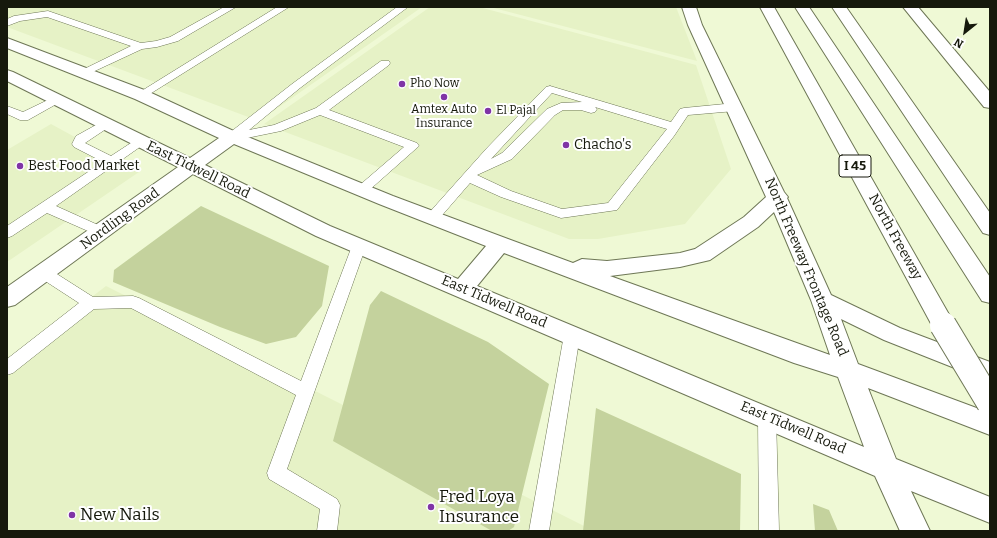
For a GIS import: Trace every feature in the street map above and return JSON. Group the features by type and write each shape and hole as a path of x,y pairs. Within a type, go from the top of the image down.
{"main road":[{"name":"North Freeway Frontage Road","path":"689,7 695,25 778,197 822,300 885,466 916,531"},
{"name":"North Freeway","path":"767,7 943,325 990,403"},
{"path":"802,7 990,295"},
{"path":"839,7 990,228"},
{"path":"910,7 990,103"},
{"path":"7,43 141,95 232,137 361,190 500,244 796,353 848,370 990,424"},
{"name":"East Tidwell Road","path":"7,75 192,168 323,231 768,417 822,442 885,466 990,510"},
{"name":"Nordling Road","path":"7,299 192,168 232,137"},
{"path":"557,264 607,269 680,260 702,255 751,222 778,197"},
{"path":"462,289 500,244"},
{"path":"822,300 892,334 990,372"}],"lane":[{"path":"84,73 140,46 157,44 174,39 231,7"},
{"path":"141,95 284,7"},
{"path":"232,137 296,86 403,7"},
{"path":"7,23 18,18 48,14 140,46"},
{"path":"232,137 277,128 320,111 385,63"},
{"path":"432,217 550,89 672,130"},
{"path":"7,110 24,117 56,100"},
{"path":"469,177 507,156 551,112 561,107 582,106 672,130"},
{"path":"469,177 506,194 561,214 612,207 672,130 684,112 735,107"},
{"path":"320,111 413,146 361,190"},
{"path":"105,124 80,139 78,144 112,162"},
{"path":"7,233 141,142"},
{"path":"46,207 102,232"},
{"path":"327,531 330,506 276,473 359,246"},
{"path":"44,273 90,303 133,302 306,392"},
{"path":"7,368 90,303"},
{"path":"539,531 572,335"},
{"path":"768,417 769,531"}],"shaded area":[{"path":"7,7 422,7 259,121 7,27"},
{"path":"430,7 479,7 696,65 731,169 685,224 598,239 569,239 264,124"},
{"path":"490,7 676,7 697,61"},
{"path":"51,124 139,172 7,262 7,150"},
{"path":"201,206 329,266 322,306 296,337 266,344 220,327 113,282 114,270"},
{"path":"106,286 594,531 7,531 7,362"},
{"path":"381,291 488,342 549,384 514,527 508,531 492,531 333,441 370,305"},
{"path":"596,408 741,474 740,531 583,531"},
{"path":"813,504 829,510 838,531 815,531"}],"place":[{"name":"Pho Now","path":"402,84"},
{"name":"Amtex Auto Insurance","path":"444,97"},
{"name":"El Pajal","path":"488,111"},
{"name":"Chacho's","path":"566,145"},
{"name":"Best Food Market","path":"20,166"},
{"name":"Fred Loya Insurance","path":"431,507"},
{"name":"New Nails","path":"72,515"}]}
